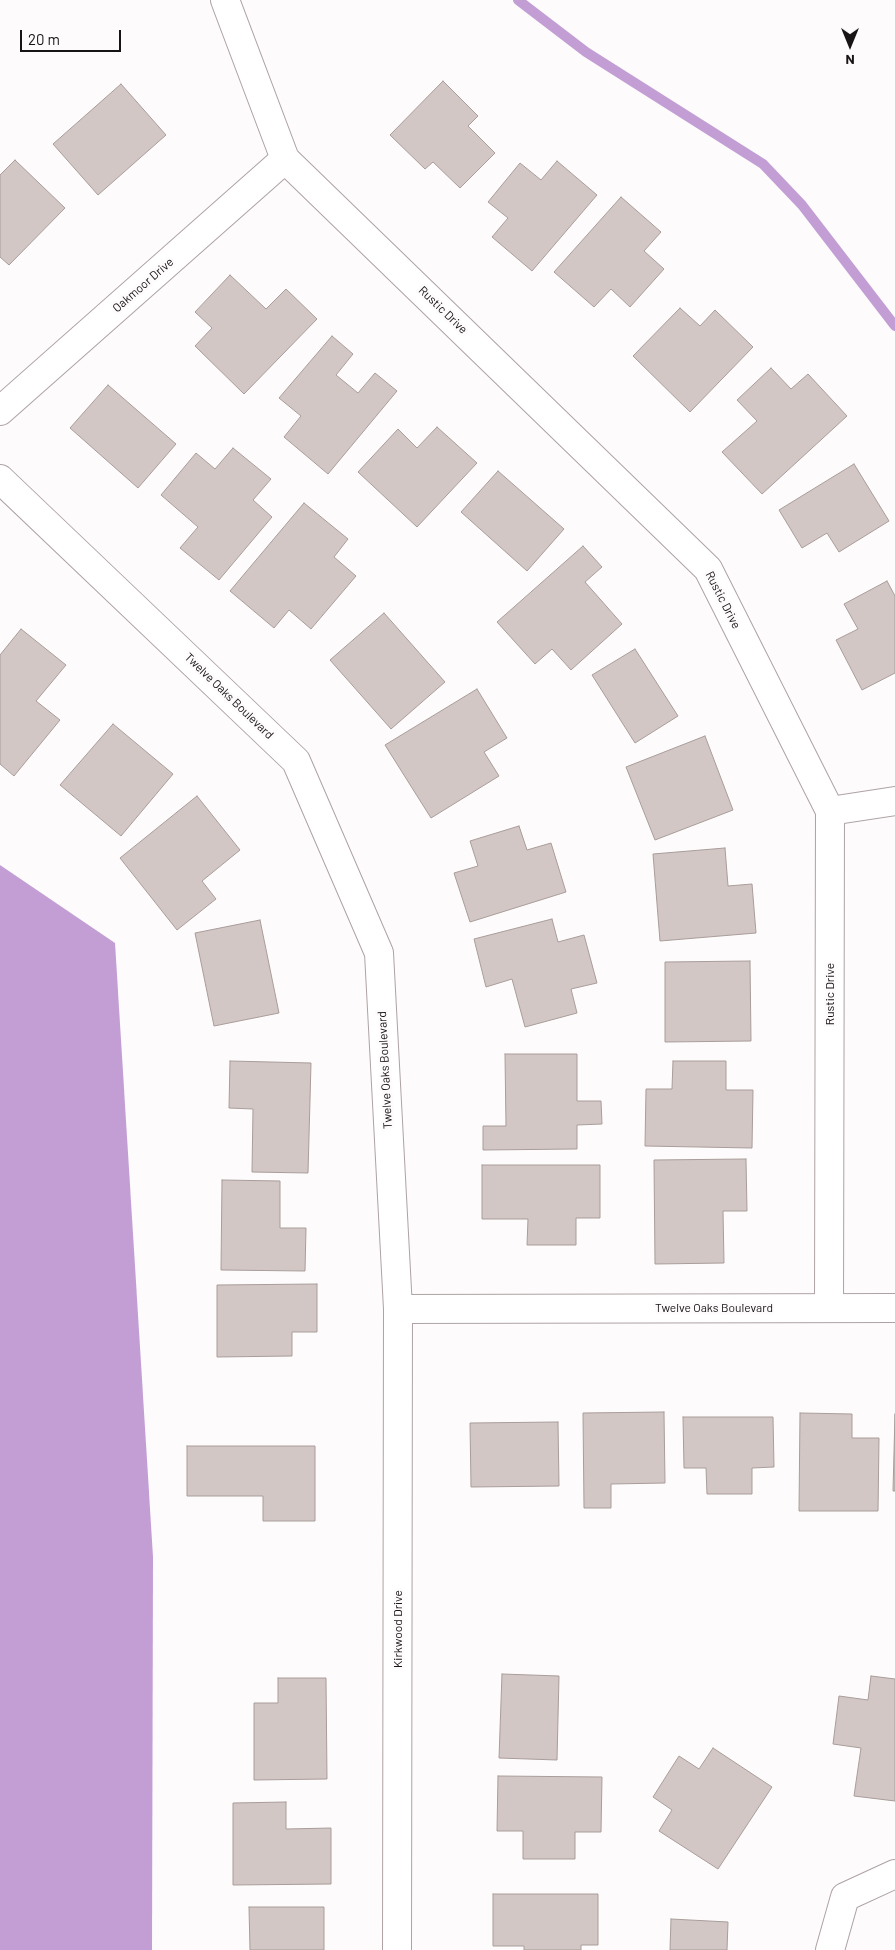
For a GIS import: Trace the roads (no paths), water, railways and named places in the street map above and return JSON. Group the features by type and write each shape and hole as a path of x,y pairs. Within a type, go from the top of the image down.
{"street":[{"name":"Rustic Drive","path":"225,0 285,159 708,568 830,811 829,1307"},
{"name":"Oakmoor Drive","path":"0,411 285,159"},
{"name":"Twelve Oaks Boulevard","path":"0,479 296,760 379,953 398,1309 895,1308"},
{"path":"830,811 895,801"},
{"name":"Kirkwood Drive","path":"397,1950 398,1309"},
{"path":"830,1950 845,1897 895,1874"}],"waterway":[{"path":"518,0 586,52 763,164 802,205 895,326"}]}
